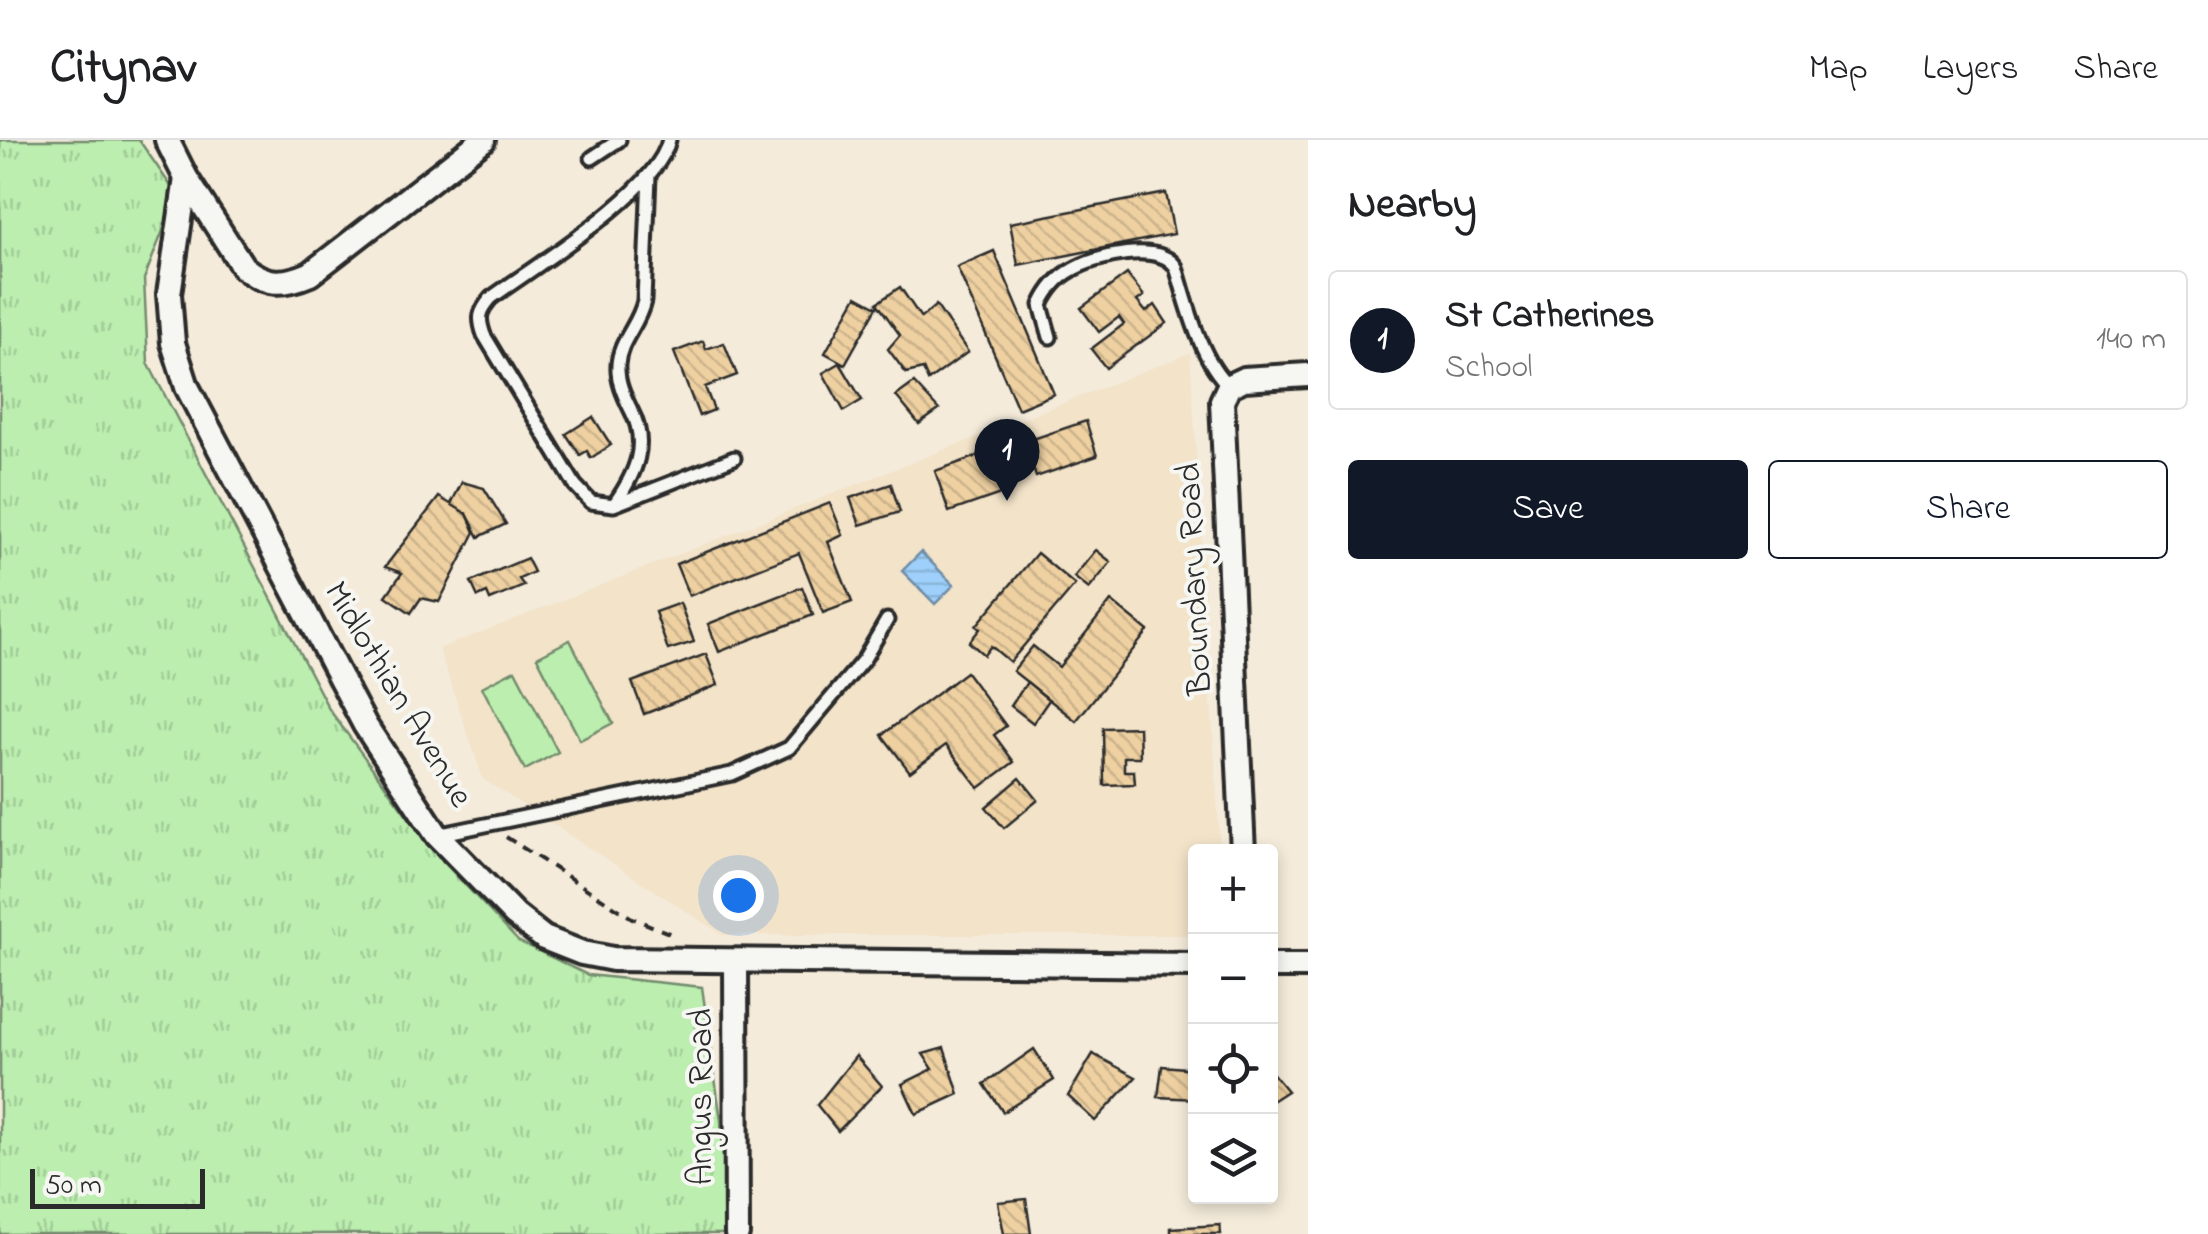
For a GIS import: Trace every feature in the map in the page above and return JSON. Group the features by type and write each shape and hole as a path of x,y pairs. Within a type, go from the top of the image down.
{"street":[{"path":"167,140 186,178 243,267 256,278 271,283 289,283 310,274 483,140"},
{"name":"Midlothian Avenue","path":"186,178 169,294 173,343 187,386 365,726 437,835 515,915 544,938 614,959 1188,965"},
{"path":"1229,386 1244,379 1308,374"},
{"name":"Boundary Road","path":"1229,386 1222,401 1243,844"},
{"name":"Angus Road","path":"736,960 738,1234"},
{"path":"1278,966 1308,966"}],"lane":[{"path":"592,158 619,140"},
{"path":"670,140 661,161 649,175 596,222 491,298 479,316 484,335 583,496 596,505 614,504 734,458"},
{"path":"614,504 630,482 641,443 638,422 622,392 617,368 621,348 640,321 644,301 649,175"},
{"path":"1050,337 1041,305 1055,283 1074,268 1126,254 1159,254 1176,267 1207,356 1215,372 1229,386"},
{"path":"437,835 732,774 789,748 864,658 887,620"}],"path":[{"path":"485,824 632,918 684,939"}],"shaded area":[{"path":"1190,353 1220,844 1188,844 1188,935 723,935 483,779 439,649"}],"green space":[{"path":"0,140 139,140 177,195 144,279 148,363 329,709 434,852 518,941 588,975 702,987 721,1120 728,1234 0,1234"},
{"path":"570,640 613,723 580,740 537,657"},
{"path":"515,670 558,752 525,770 482,687"}],"water":[{"path":"921,552 954,585 935,604 902,571"}],"building":[{"path":"1166,193 1174,234 1018,265 1010,223"},
{"path":"994,251 1054,394 1018,409 957,267"},
{"path":"1127,274 1144,296 1137,301 1146,312 1155,305 1167,323 1106,368 1091,349 1124,324 1119,317 1099,332 1081,308"},
{"path":"900,287 921,318 936,305 968,352 928,381 923,369 906,373 888,349 900,335 877,303"},
{"path":"857,296 877,307 845,364 825,353"},
{"path":"703,341 706,349 724,343 737,375 705,387 714,410 699,416 674,352"},
{"path":"840,363 862,400 844,411 823,373"},
{"path":"914,383 939,410 919,424 896,396"},
{"path":"593,417 611,445 591,458 587,451 580,455 566,434"},
{"path":"1086,421 1097,456 1036,477 1024,442"},
{"path":"998,449 1012,490 949,512 935,471"},
{"path":"462,482 484,488 506,524 479,537 467,514 450,506"},
{"path":"891,484 900,512 860,525 850,498"},
{"path":"439,497 467,514 475,532 439,602 421,598 411,613 386,596 402,573 385,567"},
{"path":"830,503 843,535 828,542 852,602 823,613 799,553 689,596 676,564"},
{"path":"1096,550 1111,562 1089,589 1074,577"},
{"path":"1037,553 1075,585 1010,662 991,646 984,655 969,642 980,629 976,626"},
{"path":"527,558 534,572 519,579 524,586 490,600 487,593 478,597 471,582"},
{"path":"802,587 813,615 719,652 708,624"},
{"path":"1111,601 1148,631 1076,721 1013,671 1033,646 1059,667"},
{"path":"680,603 694,642 668,650 655,612"},
{"path":"706,654 718,685 644,714 632,682"},
{"path":"966,672 1006,726 994,735 1014,762 979,788 946,745 910,772 882,735"},
{"path":"1027,682 1049,700 1033,723 1011,706"},
{"path":"1139,727 1140,757 1124,757 1124,771 1134,771 1135,784 1104,785 1103,728"},
{"path":"1020,778 1038,800 1004,828 986,807"},
{"path":"944,1048 959,1094 916,1114 902,1084 933,1069 923,1054"},
{"path":"1034,1049 1054,1080 1003,1112 984,1084"},
{"path":"1093,1054 1136,1077 1095,1121 1068,1096"},
{"path":"856,1056 882,1086 838,1131 817,1105"},
{"path":"1162,1066 1188,1068 1188,1099 1158,1097"},
{"path":"1278,1080 1287,1091 1278,1097"},
{"path":"1026,1199 1031,1234 1004,1234 998,1202"},
{"path":"1220,1225 1221,1234 1171,1234 1171,1228"}],"place":[{"name":"St Catherines","path":"1007,501"}]}
